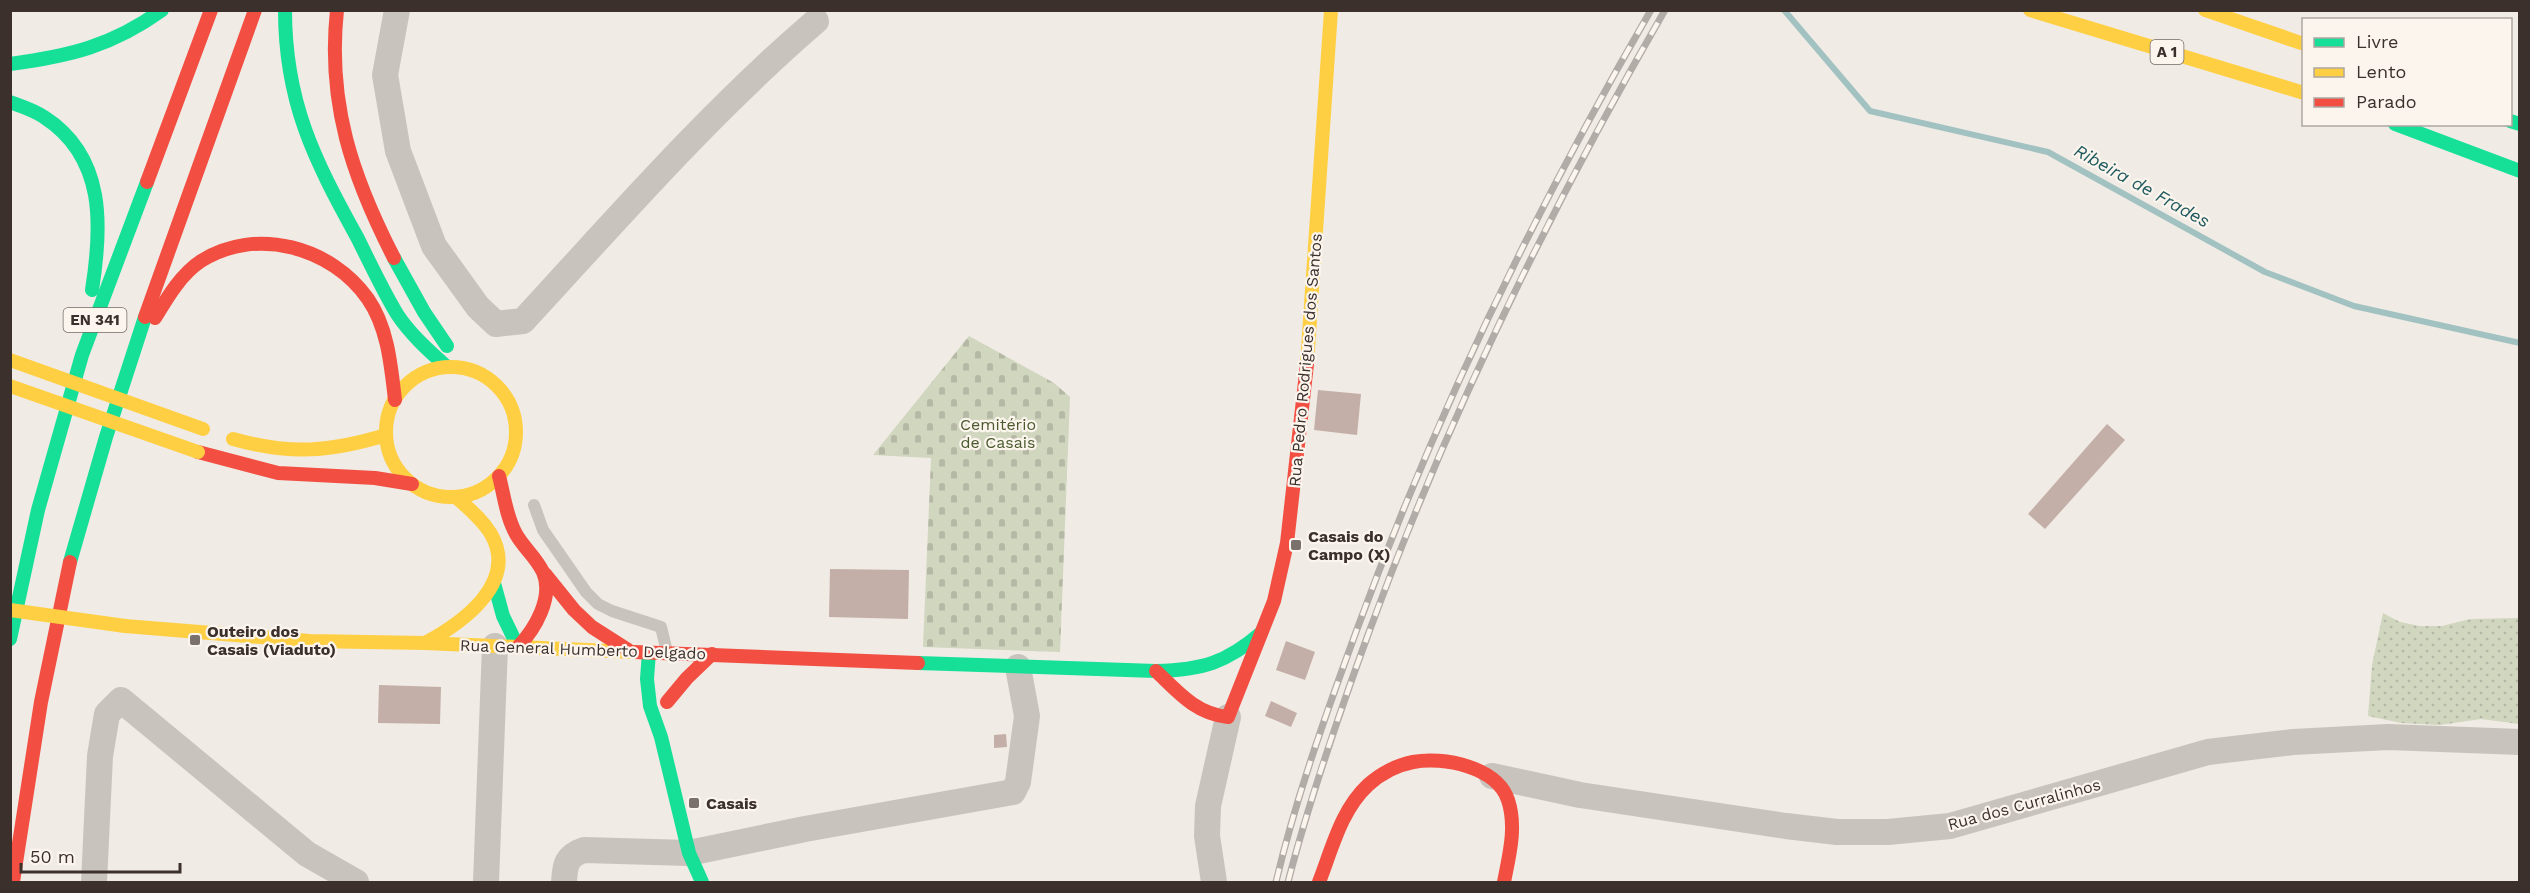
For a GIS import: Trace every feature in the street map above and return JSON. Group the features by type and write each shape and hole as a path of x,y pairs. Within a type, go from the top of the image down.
{"main road":[{"path":"10,64 62,58 101,48 138,30 162,10"},
{"name":"EN 341","path":"10,639 38,510 82,356 211,10"},
{"name":"EN 341","path":"13,882 29,759 63,593 126,370 172,232 255,10"},
{"path":"285,10 285,40 292,85 303,128 320,169 398,315 419,341 447,367"},
{"path":"337,10 333,33 334,72 344,133 360,183 391,251 424,312 464,368"},
{"name":"Rua Pedro Rodrigues dos Santos","path":"1231,709 1274,601 1284,561 1305,395 1331,10"},
{"name":"A 1","path":"2030,10 2302,92"},
{"path":"2205,10 2302,43"},
{"path":"10,102 43,115 71,140 90,169 99,207 99,253 82,356"},
{"path":"2400,126 2520,171"},
{"path":"126,370 158,312 179,282 201,261 229,249 257,243 293,246 325,259 350,278 368,298 383,329 388,346 394,400"},
{"path":"10,360 214,432 273,448 307,452 347,447 386,435"},
{"path":"447,367 464,368 482,375 498,386 510,403 516,421 516,441 511,460 500,476 487,487 456,498 440,497 412,484 399,470 394,462 386,435 388,417 394,400 408,384 426,372 447,367"},
{"path":"10,386 241,465 278,473 375,478 412,484"},
{"path":"500,476 508,514 517,535 545,574 574,610 592,627 629,651"},
{"path":"425,643 453,628 478,605 494,583 498,567 492,537 481,522 456,498"},
{"path":"494,583 506,646 527,638 538,618 545,594 545,574"},
{"name":"Rua General Humberto Delgado","path":"10,610 125,626 310,641 425,643 1156,671 1181,671 1213,666 1227,660 1261,633"},
{"path":"600,650 616,665"},
{"path":"649,652 647,679 650,706 661,737 696,869"},
{"path":"661,737 668,702 667,652"},
{"path":"668,702 687,678 712,654"},
{"path":"1156,671 1193,706 1210,716 1231,709 1215,684 1181,671"},
{"path":"633,681 650,706"},
{"path":"1319,882 1349,808 1367,786 1391,769 1422,761 1463,767 1492,776 1508,799 1512,823 1504,882"}],"street":[{"path":"397,10 385,75 398,151 434,246 478,307 496,324 523,321 760,70 816,21"},
{"path":"486,882 506,646"},
{"path":"564,882 567,862 573,854 584,850 696,869 805,829 1013,792 1018,782 1027,716 1018,667"},
{"path":"94,882 100,756 107,714 121,700 307,854 356,882"},
{"path":"1214,882 1207,836 1209,806 1212,780 1231,709"},
{"name":"Rua dos Curralinhos","path":"1492,776 1580,795 1786,826 1837,831 1888,832 1950,826 2208,752 2293,742 2388,737 2520,742"}],"lane":[{"path":"534,505 543,530 586,592 598,604 612,611 661,627 667,652"}],"green space":[{"name":"Cemitério de Casais","path":"969,336 1054,383 1070,397 1060,652 923,647 931,458 873,455"},
{"path":"2383,613 2400,622 2419,626 2442,626 2470,619 2519,618 2519,724 2481,719 2440,725 2401,723 2368,716 2372,665"}],"building":[{"path":"1318,390 1361,394 1357,435 1314,430"},
{"path":"2107,424 2125,440 2045,529 2028,514"},
{"path":"830,569 909,570 908,619 829,617"},
{"path":"1286,641 1315,652 1305,680 1276,670"},
{"path":"379,685 441,687 440,724 378,723"},
{"path":"1271,701 1297,713 1291,727 1265,716"},
{"path":"1006,734 1007,747 994,748 994,735"}],"waterway":[{"name":"Ribeira de Frades","path":"1784,10 1870,111 2048,152 2265,272 2354,306 2520,343"}],"railway":[{"path":"1276,882 1302,787 1323,725 1356,632 1419,472 1453,393 1528,238 1567,161 1651,10"},
{"path":"1288,882 1315,787 1369,632 1400,551 1467,392 1541,238 1622,85 1665,10"}],"traffic: fast":[{"path":"10,64 90,48 126,32 162,10"},
{"path":"285,10 290,73 296,102 315,155 397,314 414,335 447,367"},
{"path":"10,102 40,115 64,133 79,152 89,173 98,218 92,290"},
{"path":"2512,122 2520,124"},
{"path":"2400,126 2520,171"},
{"path":"10,639 38,510 82,355 147,182"},
{"path":"394,258 424,312 447,346"},
{"path":"70,562 106,437 145,317"},
{"path":"494,583 503,616 518,647"},
{"path":"918,663 1156,671 1187,669 1225,658 1261,633"},
{"path":"649,652 647,679 650,706 661,737 689,853 702,882"}],"traffic: slow":[{"path":"1307,364 1331,10"},
{"path":"2030,10 2302,92"},
{"path":"2205,10 2302,43"},
{"path":"10,360 203,429"},
{"path":"451,367 476,372 497,386 511,407 516,432 511,457 497,478 476,492 451,497 426,492 405,478 391,457 386,432 391,407 405,386 426,372 451,367"},
{"path":"10,386 198,452"},
{"path":"233,439 273,448 310,449 346,445 386,435"},
{"path":"425,643 470,613 492,585 498,569 498,552 491,534 456,497"},
{"path":"10,610 125,626"},
{"path":"125,626 310,641 425,643 634,652"}],"traffic: jam":[{"path":"147,182 211,10"},
{"path":"145,317 255,10"},
{"path":"337,10 336,76 346,138 366,198 394,258"},
{"path":"155,318 187,273 201,261 222,250 245,245 269,244 292,247 334,266 353,281 368,299 380,322 388,348 395,400"},
{"path":"1156,671 1197,707 1206,712 1228,717 1274,601 1287,543 1307,364"},
{"path":"198,452 278,473 375,478 412,484"},
{"path":"499,476 513,527 540,567 546,582 541,612 531,631 518,647"},
{"path":"13,882 41,702 70,562"},
{"path":"545,574 574,610 592,627 628,650"},
{"path":"634,652 918,663"},
{"path":"667,702 687,678 712,654"},
{"path":"1319,882 1338,830 1359,795 1368,785 1389,771 1407,763 1425,761 1468,766 1493,779 1502,789 1508,800 1512,821 1504,882"}],"place":[{"name":"Casais do Campo (X)","path":"1296,545"},
{"name":"Outeiro dos Casais (Viaduto)","path":"195,640"},
{"name":"Casais","path":"694,803"}]}
